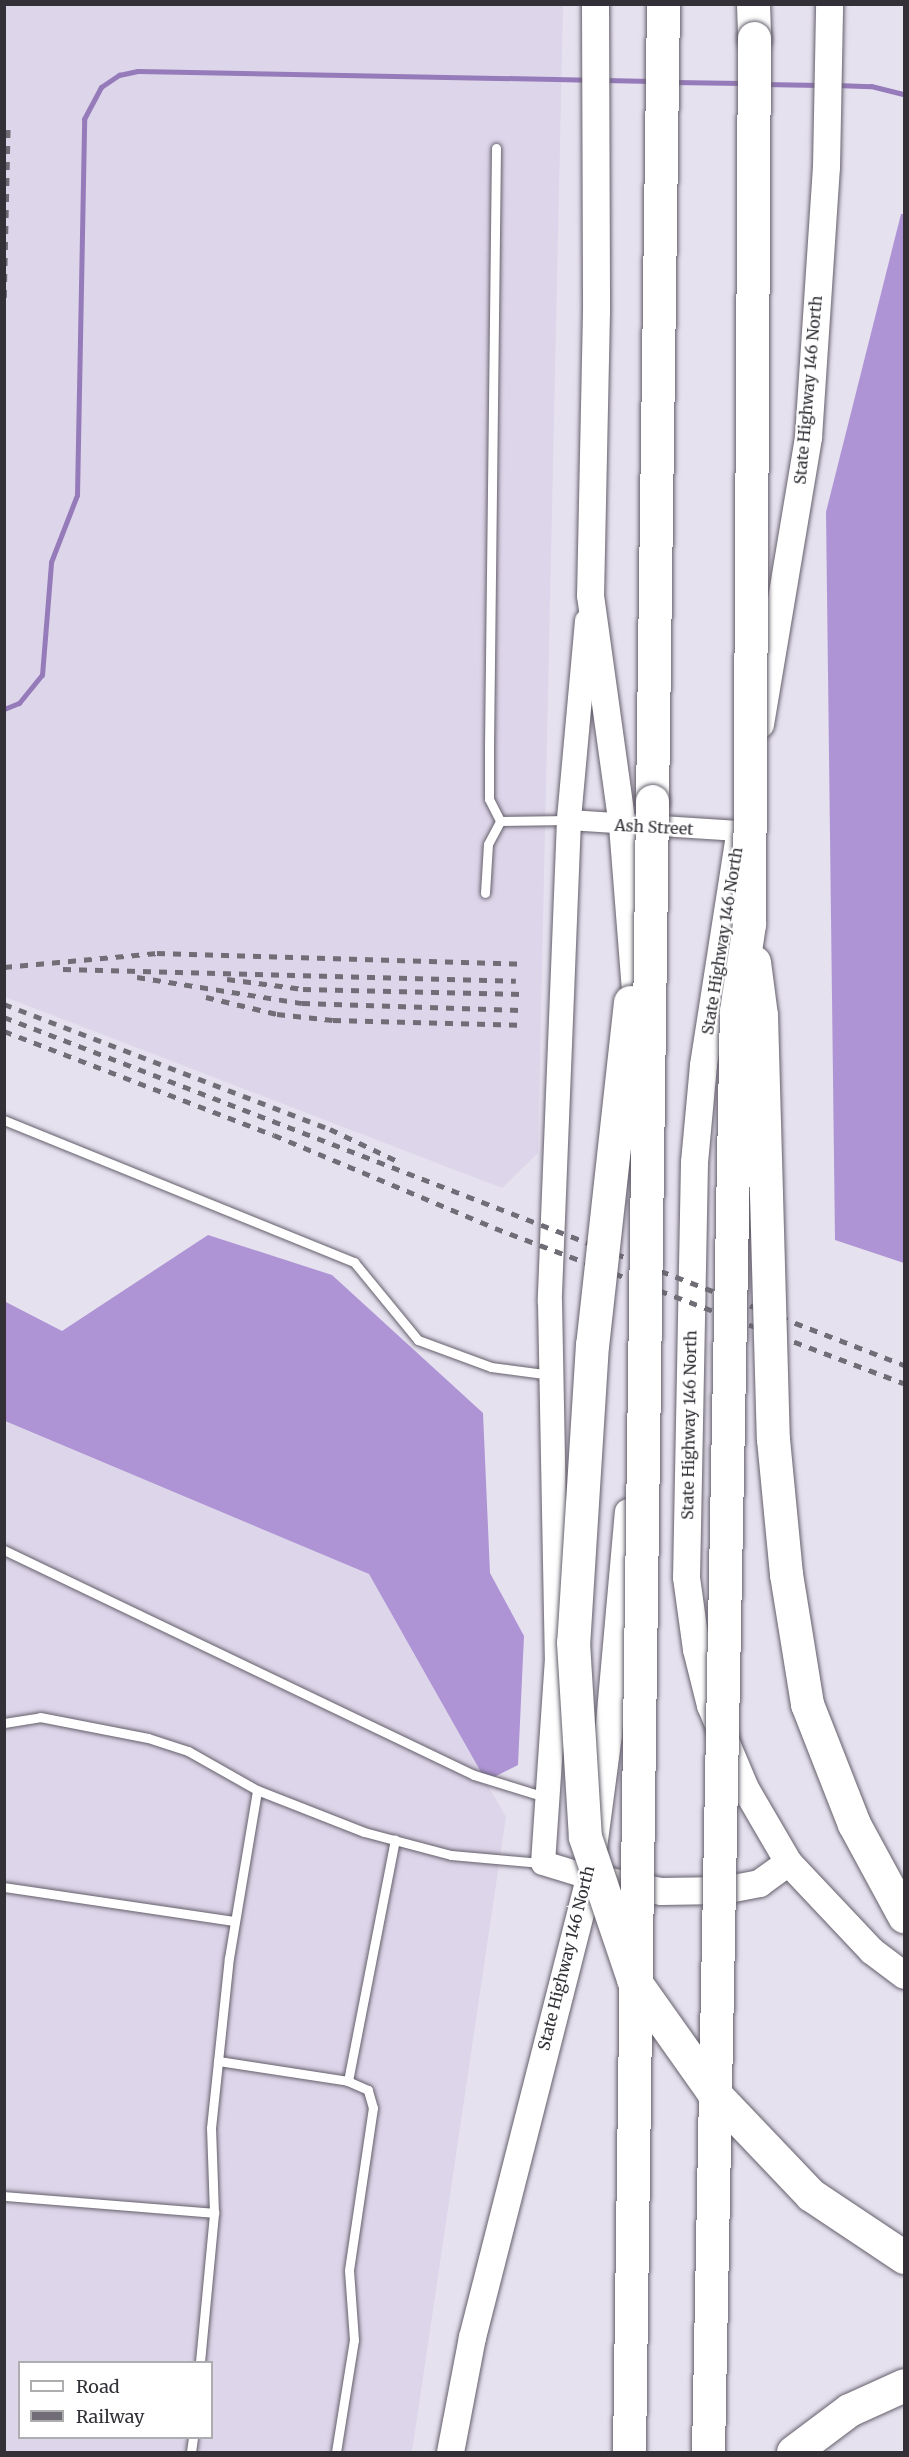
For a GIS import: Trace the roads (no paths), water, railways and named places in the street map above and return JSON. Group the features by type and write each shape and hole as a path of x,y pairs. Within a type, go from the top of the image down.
{"highway":[{"path":"753,4 749,924 761,1015 773,1439 786,1574 807,1704 854,1824 904,1916"},
{"path":"629,2452 663,5"},
{"path":"652,801 592,1344 573,1630 585,1837 633,1979 713,2092 811,2195 904,2257"},
{"path":"708,2452 736,1011 749,924"},
{"path":"793,2452 849,2410 904,2385"}],"main road":[{"name":"State Highway 146 North","path":"450,2452 472,2337 589,1877 622,1584 647,1137 622,825 590,595 596,310 595,4"},
{"name":"State Highway 146 North","path":"829,4 827,129 808,436 783,603 739,831 703,1065 694,1162 686,1577 710,1705 745,1788 789,1862 872,1951 904,1975"},
{"path":"589,1877 661,1891 723,1890 759,1883 789,1862"}],"street":[{"name":"State Highway 146 North","path":"543,1863 557,1658 554,1375 550,1302 569,820 590,595"},
{"name":"Ash Street","path":"569,820 739,831"},
{"path":"543,1863 589,1877"}],"lane":[{"path":"496,148 489,799 500,821"},
{"path":"500,821 569,820"},
{"path":"485,893 488,844 500,821"},
{"path":"4,1120 354,1262 418,1340 491,1367 554,1375"},
{"path":"4,1550 474,1775 548,1798"},
{"path":"4,1723 40,1717 148,1738 188,1751 257,1791 395,1840 451,1855 543,1863"},
{"path":"200,2361 214,2213 211,2128 235,1921 257,1791"},
{"path":"348,2081 395,1840"},
{"path":"4,1887 235,1921"},
{"path":"218,2061 348,2081 368,2090 373,2120 349,2270 354,2340 336,2452"},
{"path":"4,2196 214,2213"}],"waterway":[{"path":"4,709 19,703 42,675 51,562 77,495 84,119 101,87 119,75 138,71 589,80"},
{"path":"604,80 652,81"},
{"path":"673,82 742,83"},
{"path":"763,84 820,85"},
{"path":"835,85 871,86 904,94"}],"railway":[{"path":"4,298 8,126"},
{"path":"4,967 157,953 523,964"},
{"path":"63,969 516,981"},
{"path":"137,977 302,1003 521,1010"},
{"path":"227,979 303,989 523,994"},
{"path":"206,997 277,1014 333,1020 519,1025"},
{"path":"4,1004 330,1129 397,1161"},
{"path":"4,1017 904,1365"},
{"path":"4,1031 274,1135 495,1228 904,1383"}]}
